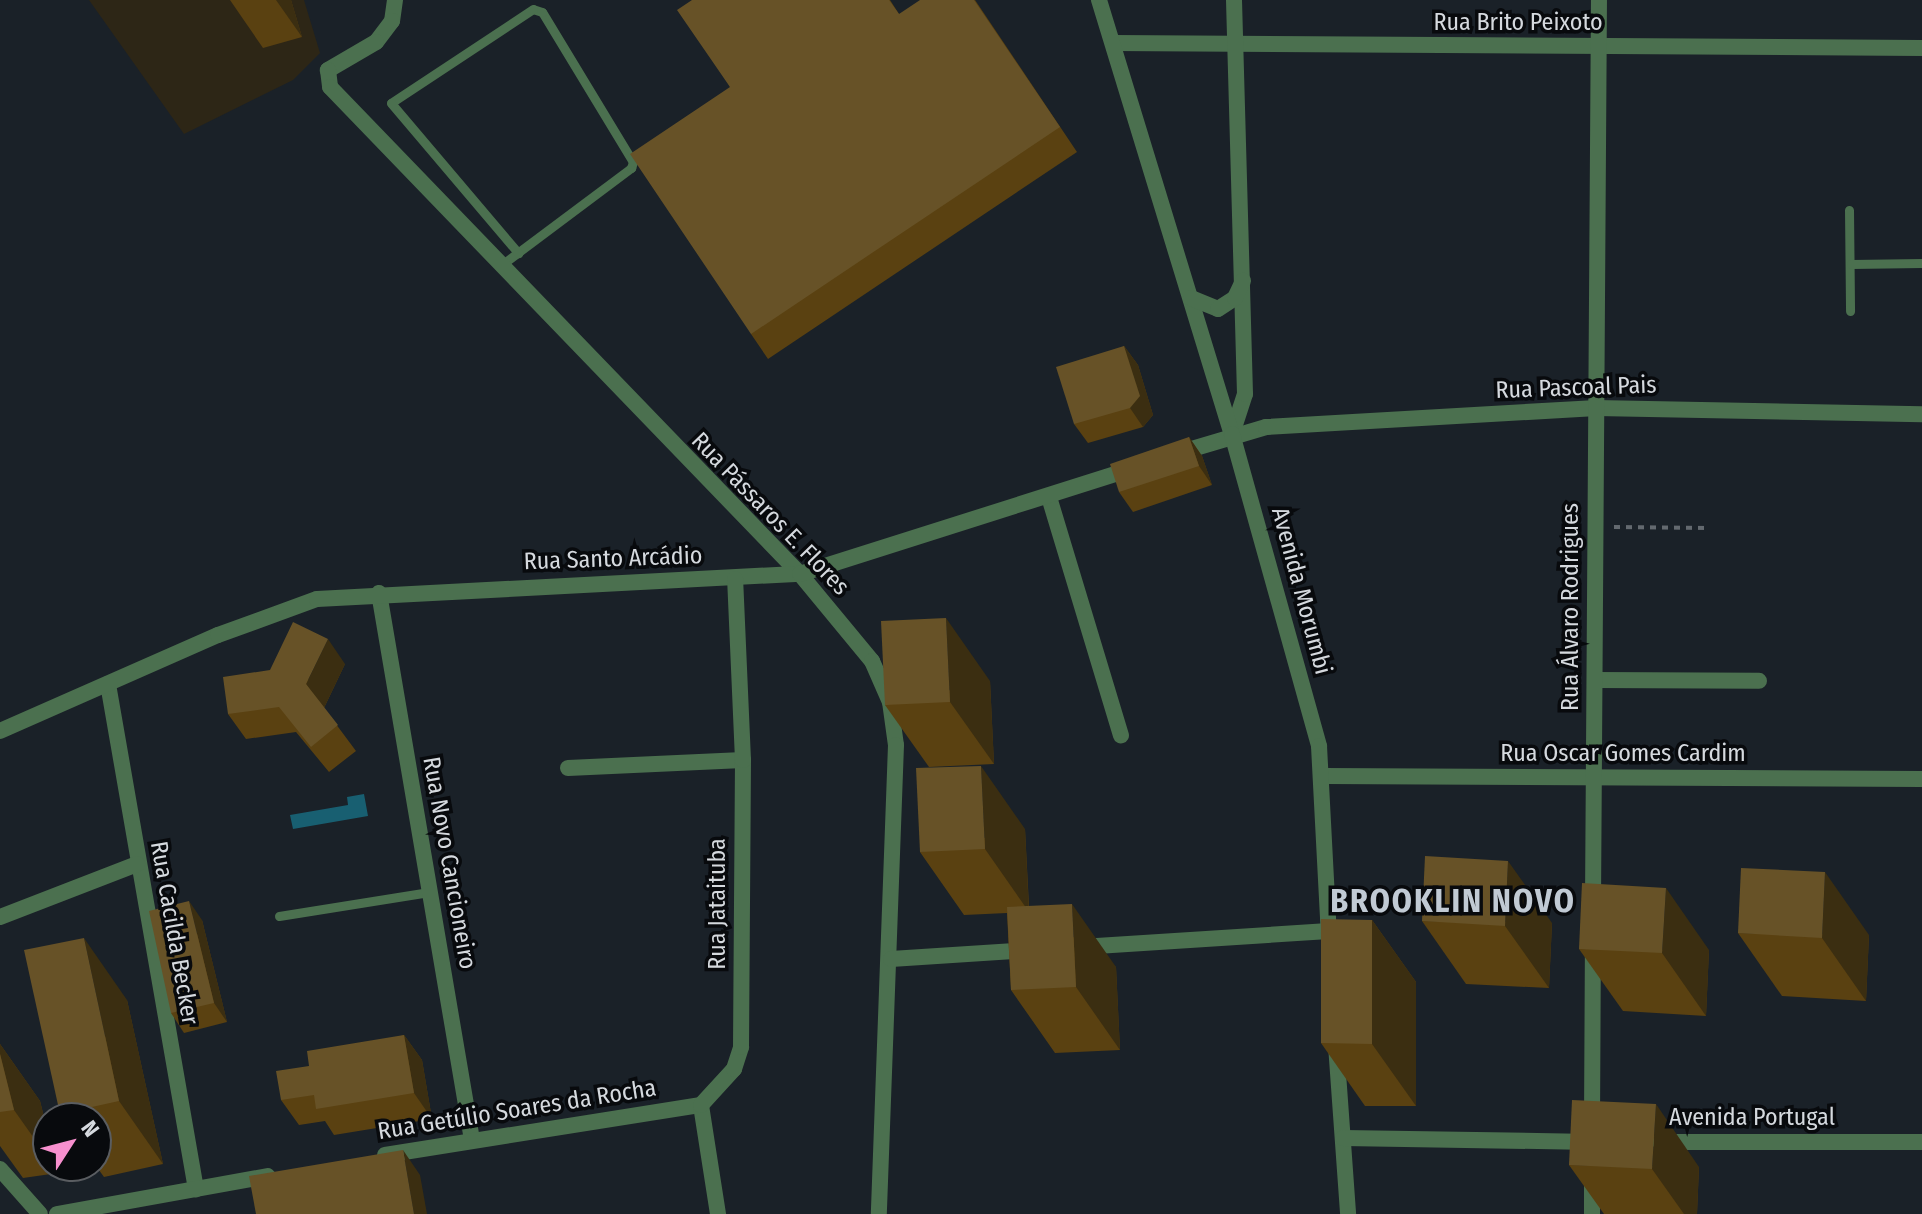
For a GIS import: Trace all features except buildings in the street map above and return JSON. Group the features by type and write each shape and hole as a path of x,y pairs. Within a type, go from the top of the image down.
{"street":[{"name":"Rua Pássaros E. Flores","path":"395,0 392,21 376,42 328,70 326,81 500,266 800,574 872,661 890,702 896,745 891,959 879,1214"},
{"name":"Avenida Morumbi","path":"1099,0 1232,434 1324,776 1331,963"},
{"path":"1232,434 1245,394 1234,0"},
{"name":"Rua Álvaro Rodrigues","path":"1592,1214 1600,1142 1593,928 1599,0"},
{"name":"Rua Brito Peixoto","path":"1113,43 1922,48"},
{"path":"1191,298 1218,309 1235,298 1243,281"},
{"name":"Rua Pascoal Pais","path":"1232,434 1596,408 1922,414"},
{"name":"Rua Santo Arcádio","path":"0,731 317,599 379,593 800,574 1049,497 1232,434"},
{"path":"1049,497 1121,735"},
{"name":"Rua Jataituba","path":"701,1105 734,1069 741,1047 743,760 735,579"},
{"name":"Rua Novo Cancioneiro","path":"379,593 472,1140"},
{"path":"1595,680 1759,681"},
{"name":"Rua Cacilda Becker","path":"108,684 196,1189"},
{"path":"568,768 743,760"},
{"name":"Rua Oscar Gomes Cardim","path":"1324,776 1922,779"},
{"path":"0,917 137,864"},
{"path":"891,959 1328,931"},
{"path":"1335,1027 1348,1214"},
{"path":"701,1105 718,1214"},
{"name":"Rua Getúlio Soares da Rocha","path":"365,1159 701,1105"},
{"path":"1343,1138 1600,1142"},
{"name":"Avenida Portugal","path":"1639,1142 1922,1142"},
{"path":"0,1169 40,1214"},
{"path":"57,1214 288,1173"}],"lane":[{"path":"500,266 518,253 633,162 542,12 533,9 391,103 518,253"},
{"path":"1849,210 1850,311"},
{"path":"1851,264 1922,263"},
{"path":"279,916 429,892"}],"path":[{"path":"1595,526 1709,528"}],"shaded area":[{"path":"89,0 304,0 320,53 293,80 184,134"}],"water":[{"path":"364,794 368,816 293,829 290,815 348,805 347,797"}],"district":[{"name":"BROOKLIN NOVO","path":"1453,901"}]}
